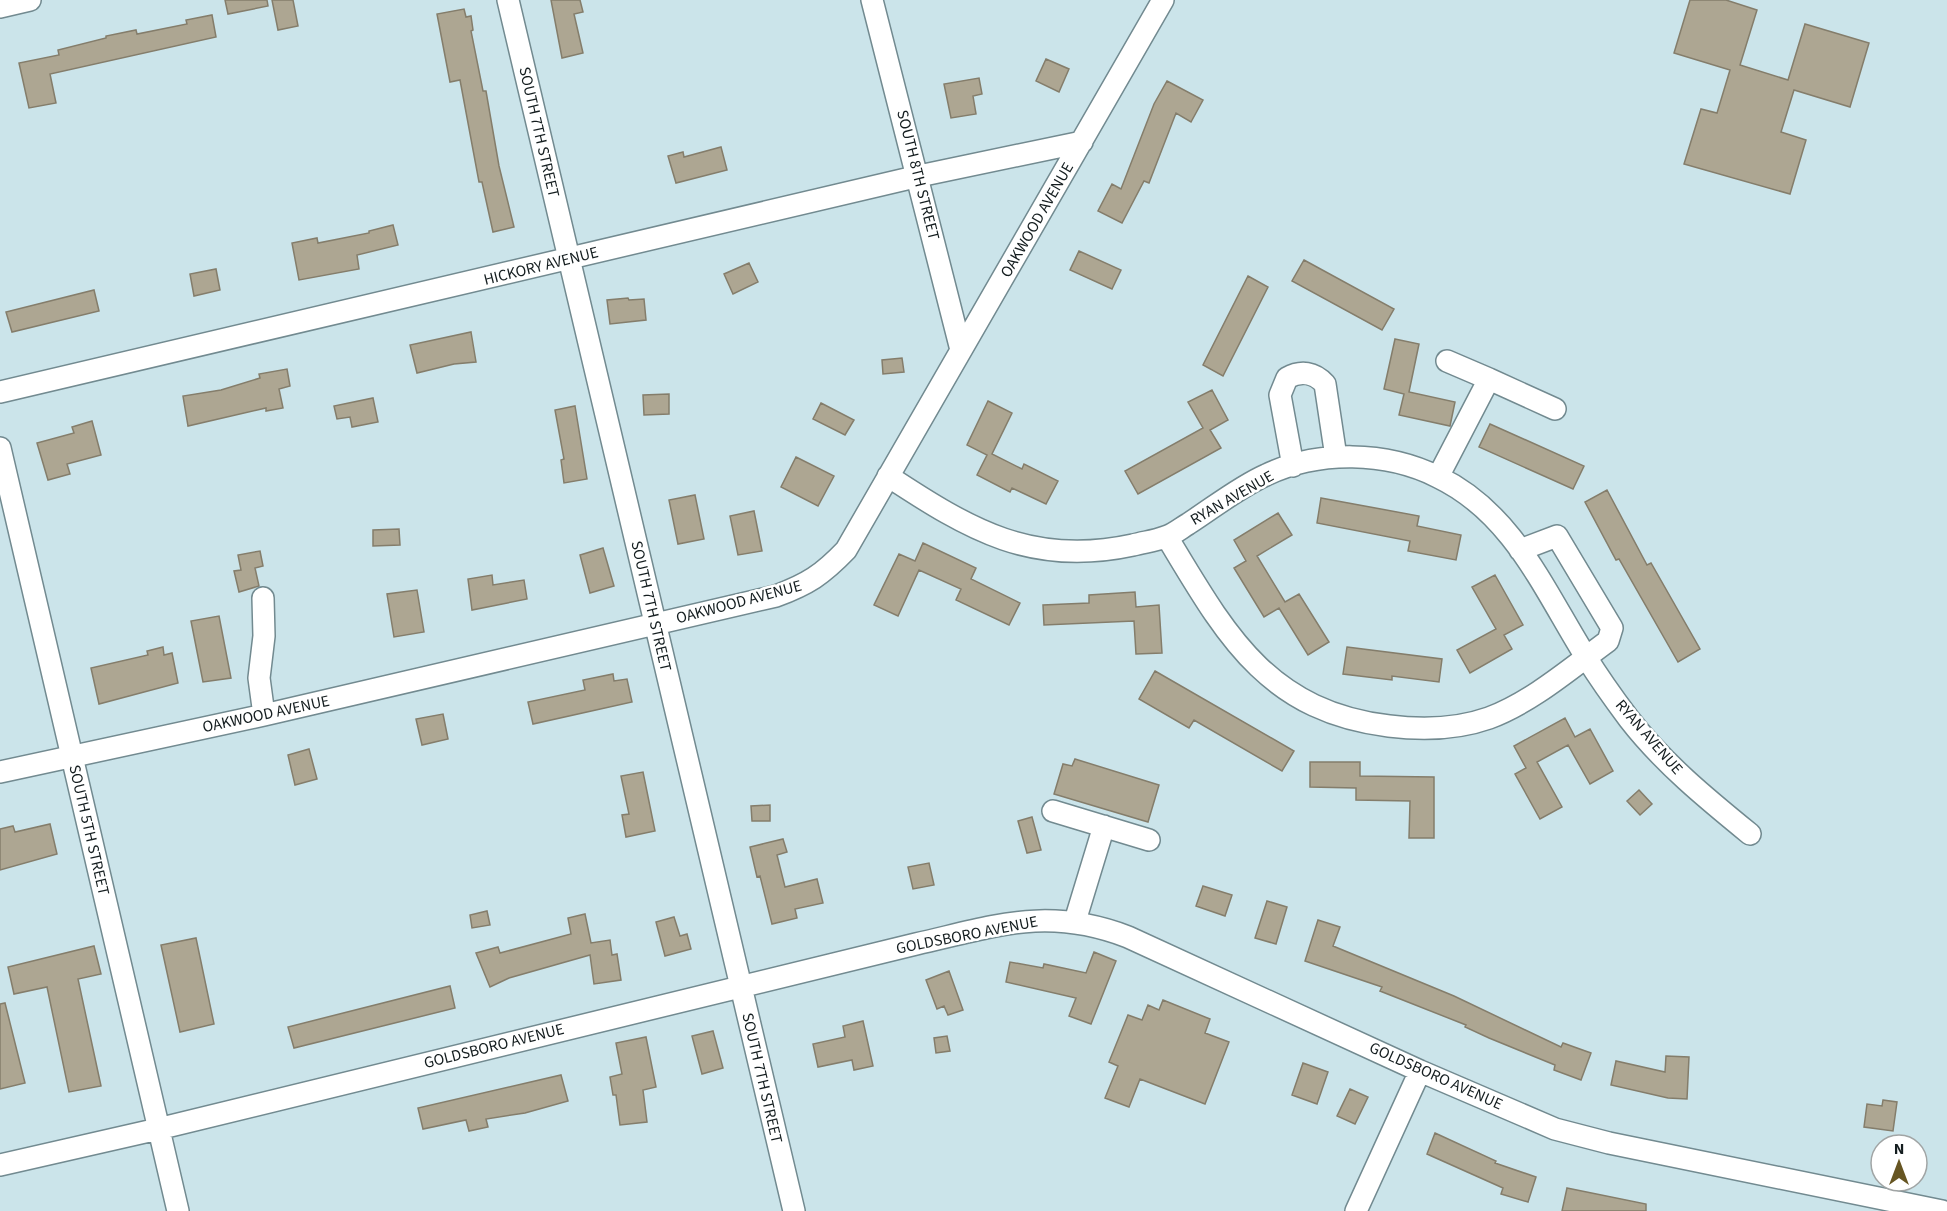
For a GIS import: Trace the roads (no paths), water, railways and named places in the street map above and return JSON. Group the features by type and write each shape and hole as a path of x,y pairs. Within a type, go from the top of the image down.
{"street":[{"path":"0,7 30,0"},
{"name":"SOUTH 7TH STREET","path":"508,0 794,1211"},
{"name":"SOUTH 8TH STREET","path":"872,0 919,176 961,350"},
{"name":"OAKWOOD AVENUE","path":"0,772 264,715 776,596 807,585 825,573 846,550 1163,0"},
{"name":"HICKORY AVENUE","path":"0,392 919,176 1082,142"},
{"path":"1447,361 1556,409"},
{"path":"1293,466 1280,395 1287,378 1300,373 1312,374 1325,384 1336,457"},
{"path":"1438,477 1489,379"},
{"name":"SOUTH 5TH STREET","path":"0,448 178,1211"},
{"name":"RYAN AVENUE","path":"888,476 947,515 989,535 1036,549 1077,553 1167,537 1266,474 1293,466 1336,457 1369,457 1403,464 1438,477 1478,501 1505,527 1561,611 1586,657 1630,720 1666,761 1750,834"},
{"path":"1167,537 1220,625 1251,659 1285,690 1324,711 1361,723 1405,728 1435,727 1489,718 1537,692 1608,641 1612,628 1557,536 1520,550"},
{"path":"263,598 264,636 259,678 264,715"},
{"path":"1053,811 1149,840"},
{"path":"1075,921 1104,826"},
{"name":"GOLDSBORO AVENUE","path":"0,1165 158,1130 1000,924 1044,919 1098,925 1138,941 1420,1071 1555,1129 1609,1143 1942,1211"},
{"path":"1356,1211 1420,1071"}]}
